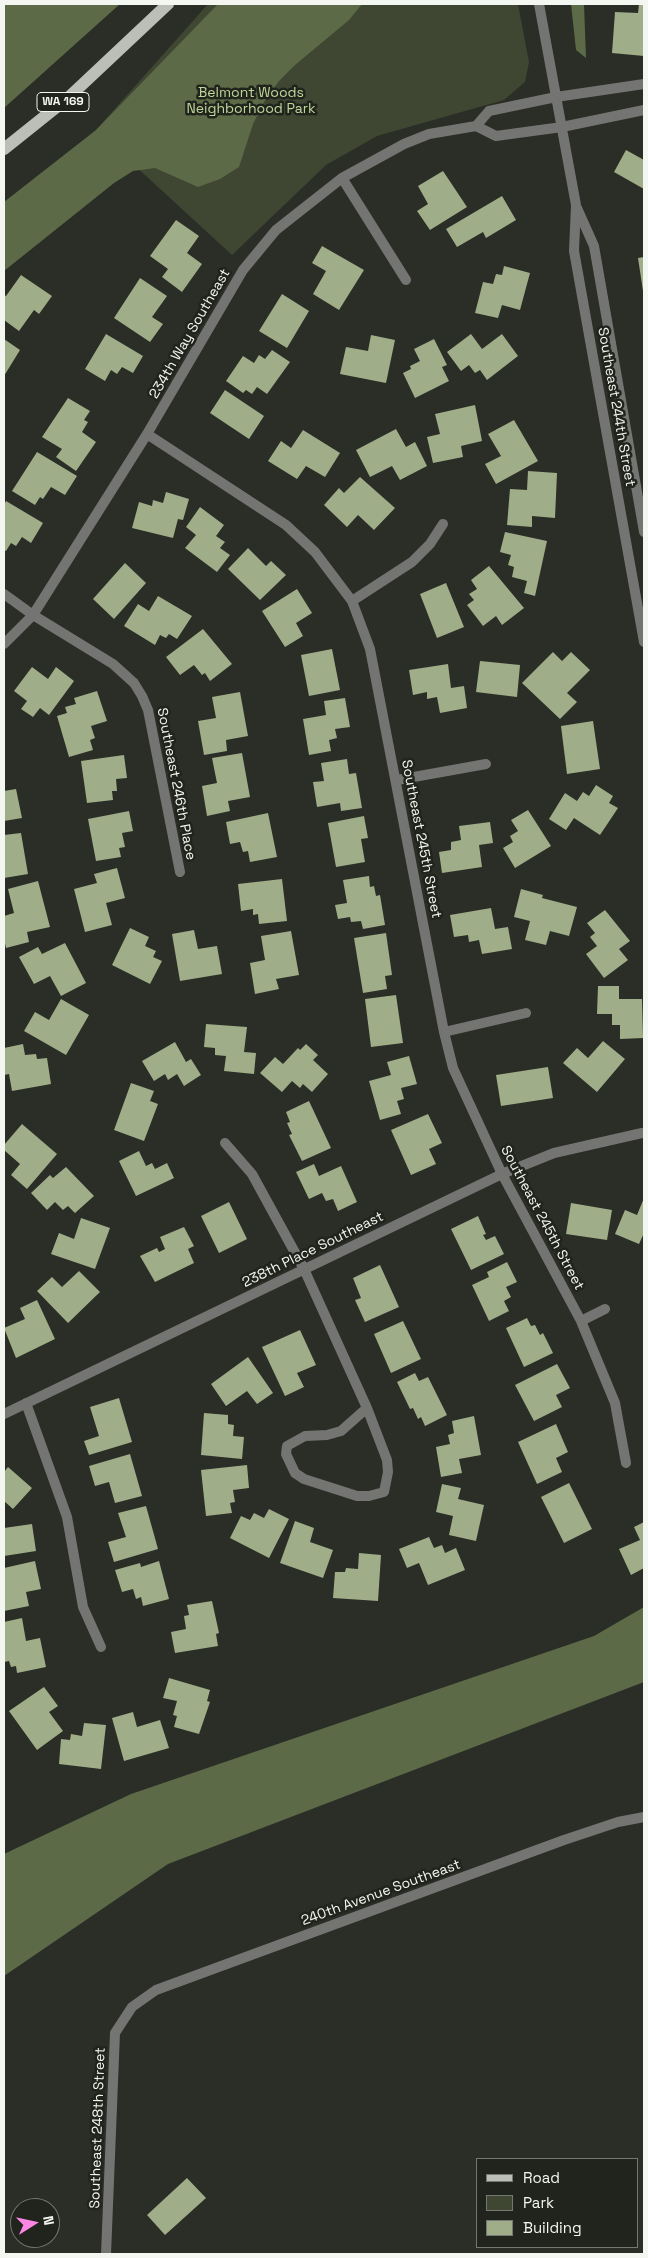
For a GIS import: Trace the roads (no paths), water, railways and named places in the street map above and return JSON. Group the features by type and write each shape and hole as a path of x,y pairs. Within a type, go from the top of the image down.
{"main road":[{"name":"WA 169","path":"4,149 68,97 168,4"}],"street":[{"name":"Southeast 244th Street","path":"539,4 576,205 574,251 644,642"},
{"path":"644,84 556,96 488,111 476,126 496,136 562,127 644,110"},
{"name":"234th Way Southeast","path":"4,644 33,615 147,434 243,270 276,230 342,178 404,144 429,134 476,126"},
{"path":"342,178 406,280"},
{"name":"Southeast 244th Street","path":"576,205 594,246 644,532"},
{"name":"Southeast 245th Street","path":"147,434 286,525 316,552 352,601 370,649 397,780 444,1032 453,1068 502,1174 581,1321 615,1403 626,1463"},
{"path":"352,601 412,562 430,544 443,524"},
{"name":"Southeast 246th Place","path":"4,594 33,615 113,664 134,682 148,710 180,872"},
{"path":"397,780 486,764"},
{"path":"444,1032 526,1013"},
{"name":"238th Place Southeast","path":"4,1414 502,1174 554,1153 643,1132"},
{"path":"225,1143 252,1174 304,1269 367,1408 386,1460 388,1472 384,1492 369,1496 357,1496 304,1479 295,1473 286,1454 287,1446 305,1436 341,1431 367,1408"},
{"path":"581,1321 605,1309"},
{"path":"26,1403 67,1517 83,1607 101,1647"},
{"name":"240th Avenue Southeast","path":"132,2007 165,1986 564,1840 618,1822 644,1817"},
{"name":"Southeast 248th Street","path":"106,2254 115,2033 132,2007"}],"park label":[{"name":"Belmont Woods Neighborhood Park","path":"251,102"}]}
